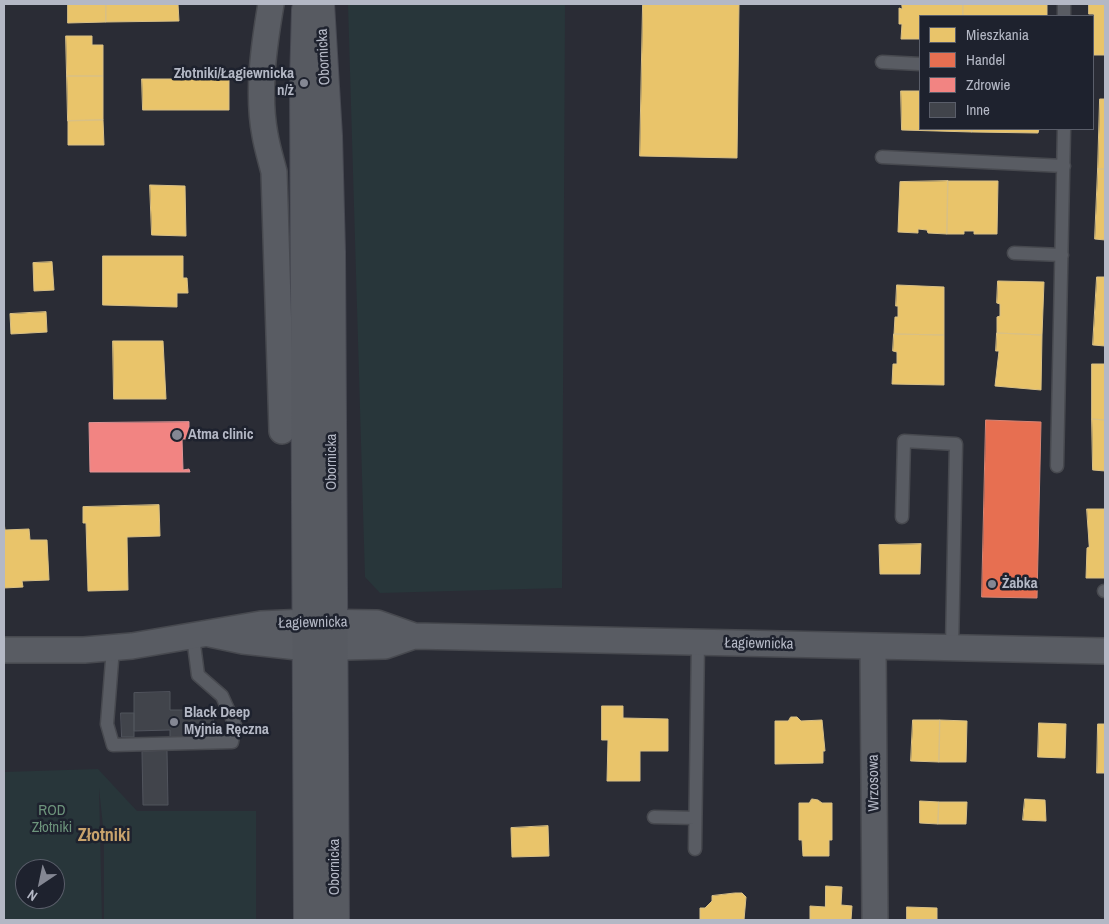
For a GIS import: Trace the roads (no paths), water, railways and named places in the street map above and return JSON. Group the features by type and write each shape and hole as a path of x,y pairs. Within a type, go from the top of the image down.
{"main road":[{"name":"Obornicka","path":"307,4 304,83 308,920"},
{"name":"Obornicka","path":"320,4 328,136 330,223 335,920"}],"street":[{"path":"271,4 266,33 262,96 264,134 274,172 282,431"},
{"name":"Łagiewnicka","path":"4,650 113,648 202,636 261,624 307,635 334,634 385,624 414,636 1105,651"},
{"name":"Wrzosowa","path":"873,646 875,920"}],"lane":[{"path":"882,62 919,64"},
{"path":"1057,466 1064,130"},
{"path":"882,157 1064,166"},
{"path":"1014,252 1062,255"},
{"path":"902,517 904,441 956,444 952,648"},
{"path":"113,648 107,724 113,745 232,742 235,725 222,696 198,674 202,636"},
{"path":"695,849 698,642"},
{"path":"654,817 696,818"}],"place":[{"name":"Złotniki/Łagiewnicka n/ż","path":"304,83"},
{"name":"Atma clinic","path":"177,435"},
{"name":"Żabka","path":"992,584"},
{"name":"Black Deep Myjnia Ręczna","path":"174,722"}],"district":[{"name":"Złotniki","path":"104,836"}],"park label":[{"name":"ROD Złotniki","path":"52,820"}]}
